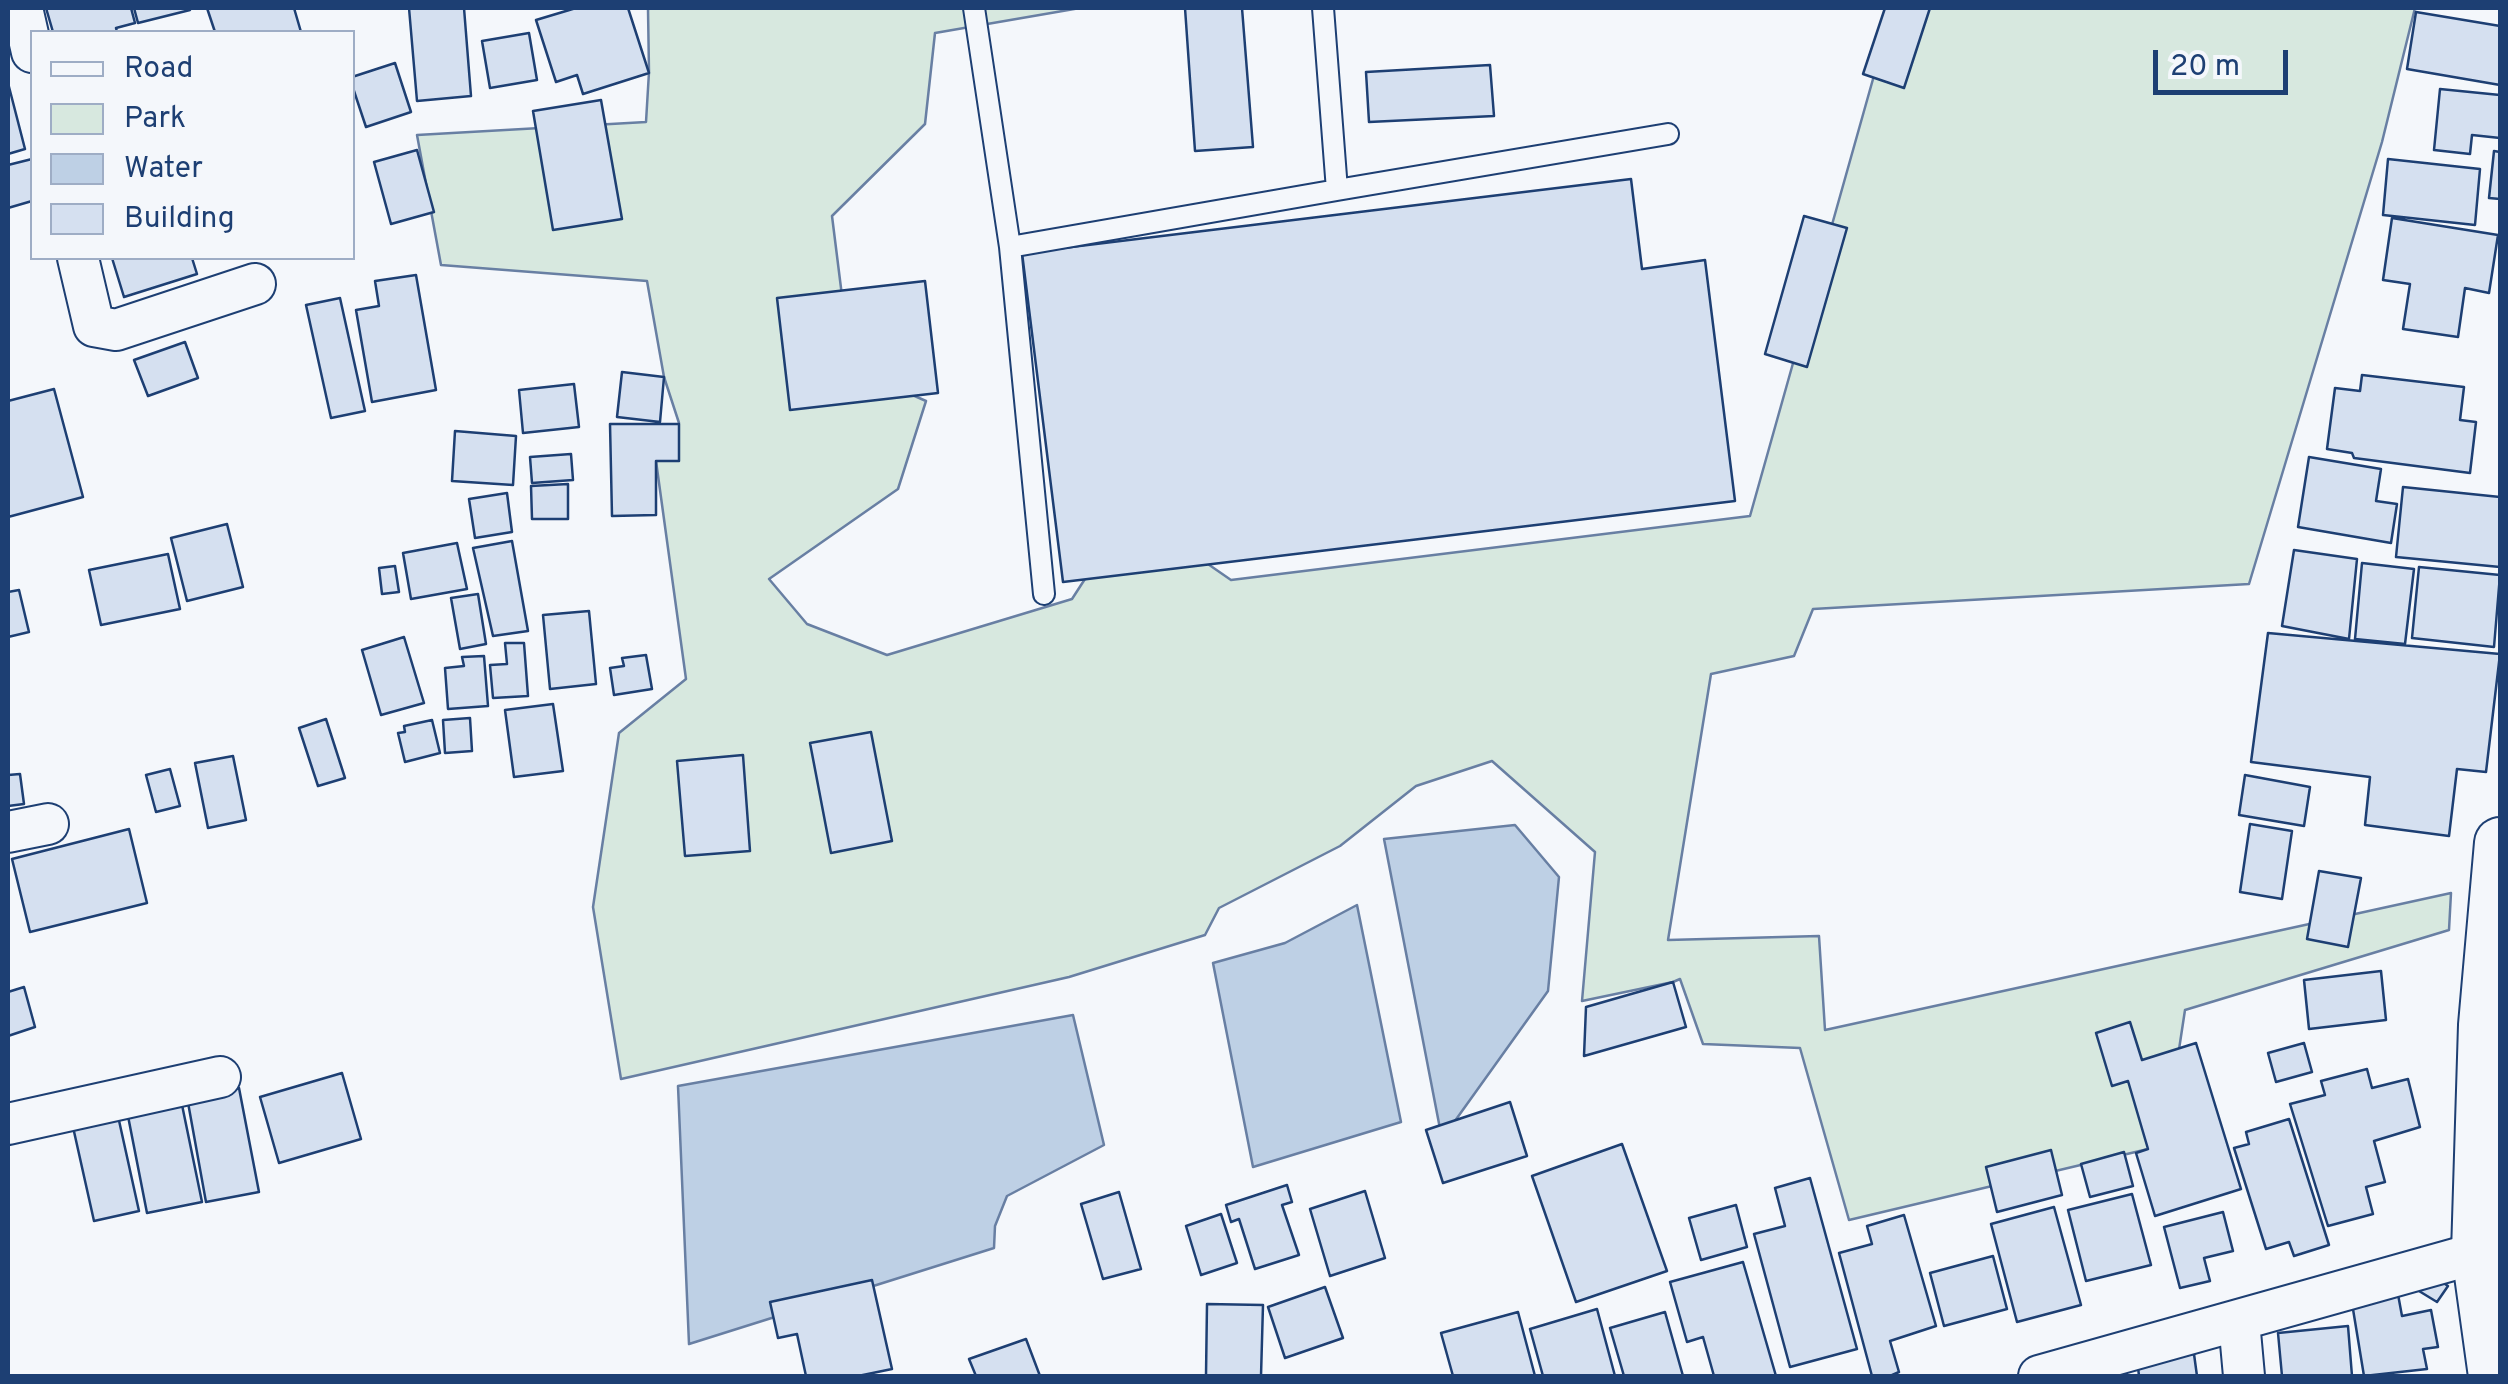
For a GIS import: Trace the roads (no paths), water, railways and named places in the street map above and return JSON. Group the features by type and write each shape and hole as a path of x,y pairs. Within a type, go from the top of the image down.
{"street":[{"path":"22,8 30,43"},
{"path":"78,260 94,326 116,330 255,284"},
{"path":"8,832 48,824"},
{"path":"2494,1376 2477,1253 2484,1025 2500,843"},
{"path":"8,1124 220,1077"},
{"path":"2039,1376 2477,1253"},
{"path":"2239,1320 2244,1376"}],"lane":[{"path":"974,8 1010,247 1044,594"},
{"path":"1323,8 1336,190"},
{"path":"1010,247 1668,134"}],"water":[{"path":"1515,825 1559,877 1548,991 1442,1139 1384,839"},
{"path":"1357,905 1401,1122 1253,1167 1213,963 1285,943"},
{"path":"1073,1015 1104,1145 1007,1196 995,1226 994,1248 689,1344 678,1086"}]}
